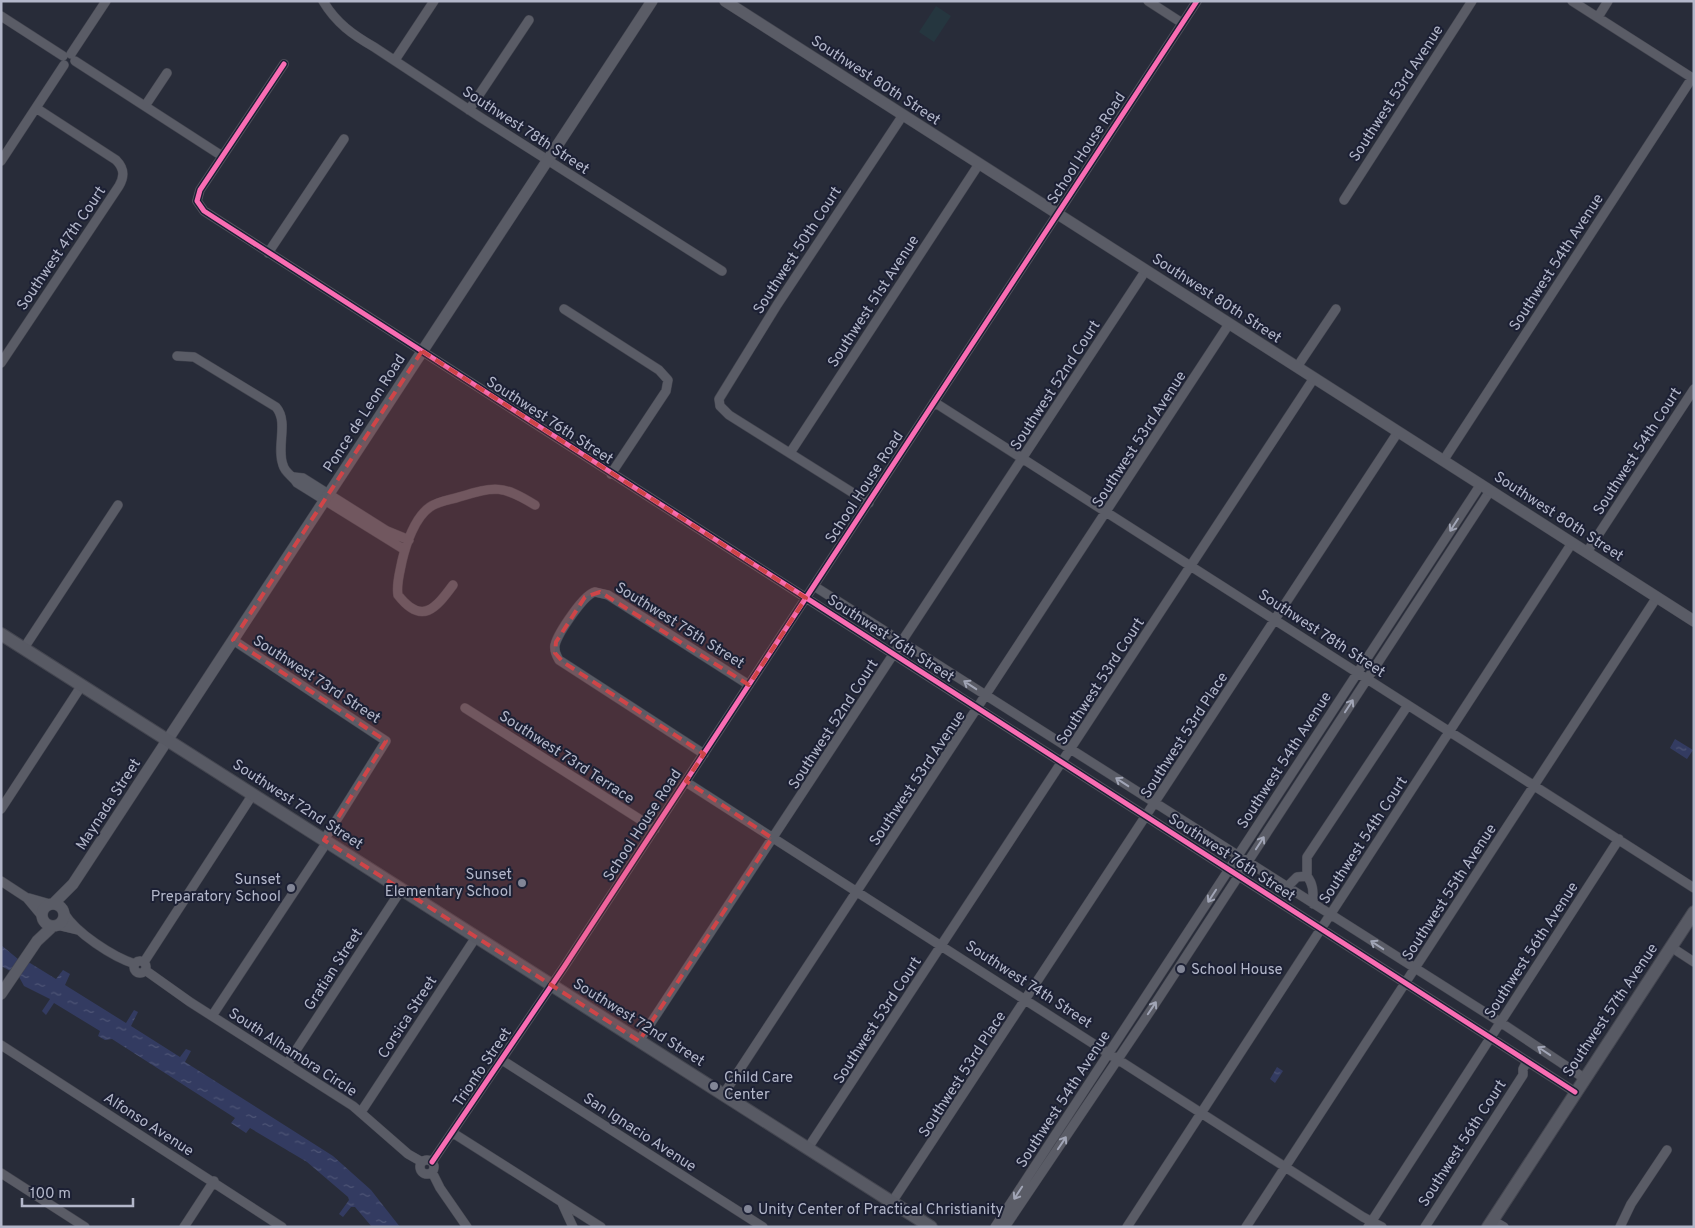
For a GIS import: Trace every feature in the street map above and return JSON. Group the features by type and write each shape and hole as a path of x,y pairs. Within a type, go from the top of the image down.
{"main road":[{"name":"Southwest 72nd Street","path":"3,638 24,648 808,1148 892,1202 914,1222 931,1227"},
{"name":"Southwest 57th Avenue","path":"1490,1223 1694,912"}],"street":[{"path":"1,160 5,147 36,108 106,1"},
{"name":"Southwest 78th Street","path":"324,1 348,31 722,271"},
{"path":"395,60 434,1"},
{"name":"Ponce de Leon Road","path":"168,740 652,1"},
{"name":"Southwest 80th Street","path":"725,1 1694,621"},
{"path":"1148,1 1182,23"},
{"name":"School House Road","path":"551,985 1197,1"},
{"name":"Southwest 53rd Avenue","path":"1344,200 1472,1"},
{"path":"1572,1 1693,79"},
{"path":"1598,17 1608,1"},
{"path":"1,16 222,156 284,64"},
{"path":"469,110 529,20"},
{"path":"145,106 167,74"},
{"name":"Southwest 54th Avenue","path":"1443,461 1693,79"},
{"name":"Southwest 47th Court","path":"3,358 119,186 124,172 116,160 36,108"},
{"name":"Southwest 50th Court","path":"790,453 729,415 719,402 722,392 777,305 903,115"},
{"path":"268,253 344,139"},
{"name":"Southwest 76th Street","path":"222,156 200,190 197,201 204,211 892,655 978,708 1575,1092"},
{"name":"Southwest 51st Avenue","path":"790,453 979,164"},
{"name":"Southwest 52nd Court","path":"639,1041 1146,270"},
{"path":"564,309 659,370 668,380 666,390 612,474"},
{"path":"1297,367 1336,309"},
{"name":"Southwest 53rd Avenue","path":"723,1095 1229,324"},
{"path":"177,356 194,357 276,407 281,419 282,463 285,470 294,477 297,483 327,497 348,510 381,531 405,550"},
{"name":"Southwest 53rd Court","path":"808,1148 1314,378"},
{"name":"Southwest 54th Court","path":"1587,552 1694,389"},
{"name":"Southwest 78th Street","path":"934,402 1694,888"},
{"name":"Southwest 53rd Place","path":"892,1202 1398,432"},
{"path":"790,453 869,502"},
{"name":"Southwest 54th Avenue","path":"995,1227 1358,673 1485,488"},
{"name":"Southwest 54th Avenue","path":"1005,1227 1248,862 1367,679 1485,488"},
{"path":"453,585 432,610 422,611 413,608 402,600 398,593 405,550 427,510 436,504 480,490 499,489 514,493 535,505"},
{"path":"24,648 118,505"},
{"path":"381,531 409,540"},
{"name":"Southwest 54th Court","path":"1127,1227 1572,543"},
{"name":"Southwest 76th Street","path":"814,586 1500,1022 1584,1078"},
{"name":"Southwest 75th Street","path":"704,754 570,668 557,656 556,642 582,600 595,592 613,597 749,685"},
{"name":"Southwest 55th Avenue","path":"1246,1227 1657,597"},
{"name":"Southwest 73rd Street","path":"233,640 386,740 326,841"},
{"path":"1,809 82,685"},
{"path":"1313,904 1314,891 1307,876 1307,857 1408,705"},
{"name":"Southwest 73rd Terrace","path":"465,708 655,829"},
{"name":"Maynada Street","path":"58,908 168,740"},
{"name":"Southwest 74th Street","path":"686,782 1026,998 1286,1166 1367,1221 1382,1227"},
{"path":"141,965 253,794"},
{"name":"Southwest 56th Avenue","path":"1367,1221 1619,839"},
{"path":"212,1016 326,841"},
{"path":"1287,887 1297,877 1307,876"},
{"path":"1,882 27,898 58,908 64,919 37,941 1,994"},
{"name":"Gratian Street","path":"287,1064 402,890"},
{"path":"27,898 47,924 55,926"},
{"path":"37,941 44,909 58,908"},
{"name":"South Alhambra Circle","path":"58,908 78,930 120,957 141,965 153,978 360,1112 412,1157 422,1162"},
{"name":"South Alhambra Circle","path":"55,926 78,930"},
{"name":"Corsica Street","path":"360,1112 476,937"},
{"path":"1671,947 1694,962"},
{"name":"Trionfo Street","path":"432,1162 551,985"},
{"name":"Alfonso Avenue","path":"1,1045 214,1181 282,1227"},
{"name":"San Ignacio Avenue","path":"502,1060 763,1227"},
{"name":"Southwest 56th Court","path":"1424,1227 1523,1075 1523,1069 1527,1061"},
{"name":"Southwest 56th Court","path":"1523,1075 1532,1074 1537,1068"},
{"path":"452,1133 600,1227"},
{"path":"1620,1227 1631,1204 1667,1150"},
{"path":"432,1172 423,1172 422,1162 427,1160 432,1162 434,1167 432,1172 440,1188 467,1227"},
{"path":"1,1173 85,1227"},
{"path":"184,1227 214,1181"},
{"path":"562,1203 573,1227"},
{"path":"1490,1223 1504,1227"}],"highlighted area":[{"path":"422,351 806,598 749,685 600,592 585,597 556,642 555,653 563,662 704,754 686,781 772,838 639,1041 324,840 386,741 233,640"}],"shaded area":[{"path":"936,6 951,16 934,42 919,32"}],"water":[{"path":"1675,739 1693,750 1687,759 1670,748"},
{"path":"1,945 24,964 30,963 56,979 63,970 70,974 65,985 126,1023 134,1010 138,1012 131,1026 180,1057 186,1049 191,1051 185,1062 333,1156 371,1190 400,1227 372,1227 355,1207 351,1207 343,1217 339,1214 349,1200 348,1197 307,1162 250,1128 246,1133 231,1123 235,1118 112,1039 105,1040 98,1036 100,1031 54,1003 46,1015 42,1011 50,999 24,986 18,975 1,966"},
{"path":"1277,1067 1283,1071 1275,1083 1270,1079"}],"cycle path":[{"path":"432,1162 564,967 1197,1"},
{"path":"284,64 200,190 197,201 204,211 1575,1092"}],"place":[{"name":"Sunset Elementary School","path":"522,883"},
{"name":"Sunset Preparatory School","path":"291,888"},
{"name":"School House","path":"1181,969"},
{"name":"Child Care Center","path":"714,1086"},
{"name":"Unity Center of Practical Christianity","path":"748,1209"}]}
